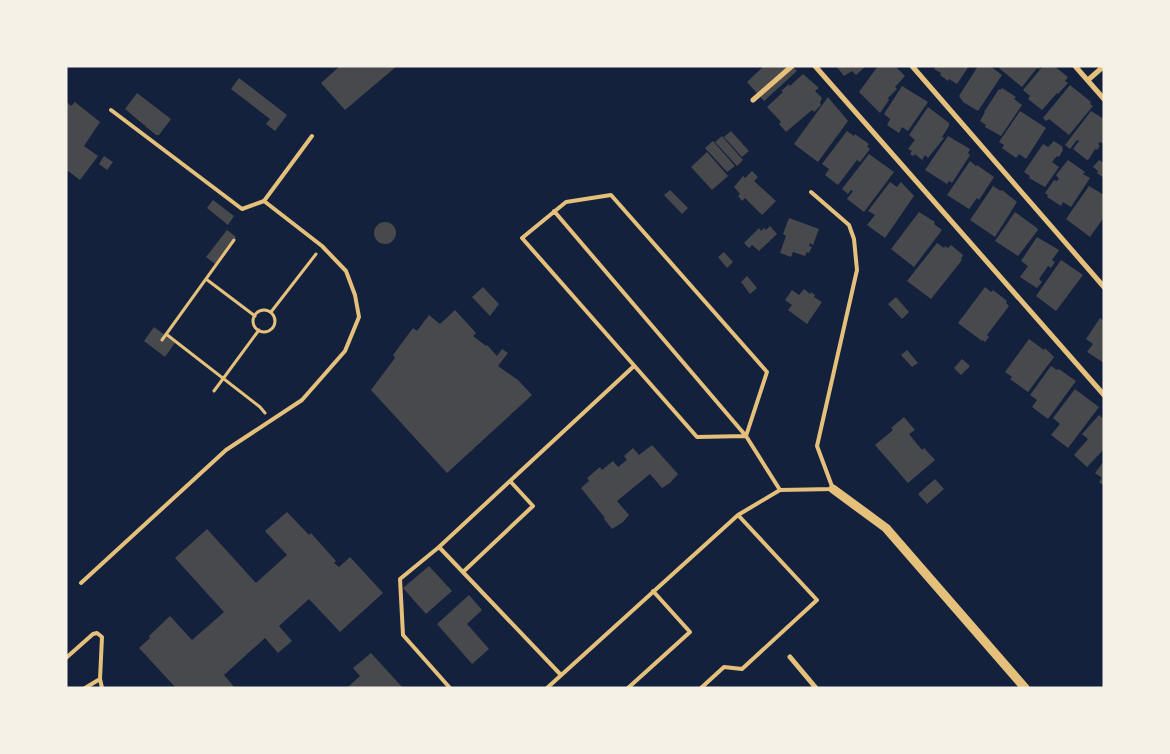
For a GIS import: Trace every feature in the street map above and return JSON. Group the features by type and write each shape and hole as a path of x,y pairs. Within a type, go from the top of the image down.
{"street":[{"path":"753,100 792,66"},
{"path":"815,66 1104,395"},
{"path":"912,66 1104,288"},
{"path":"1075,66 1104,99"},
{"path":"1088,80 1104,66"},
{"path":"833,489 886,528 1024,688"},
{"path":"790,657 816,688"}],"lane":[{"path":"111,110 242,209 264,201 312,136"},
{"path":"547,688 738,515 780,490 833,489 818,446 856,270 854,239 848,226 811,192"},
{"path":"611,194 767,372 746,436 697,437 522,238 566,202 611,194"},
{"path":"81,583 226,450 302,400 345,351 360,317 346,270 322,246 264,201"},
{"path":"554,211 746,436 780,490"},
{"path":"450,688 403,635 400,579 439,547 634,366"},
{"path":"462,572 533,506 510,481"},
{"path":"701,688 724,666 742,669 817,600 738,515"},
{"path":"439,547 561,675"},
{"path":"628,688 690,632 653,591"},
{"path":"66,658 93,634 98,633 102,637 100,679 102,688"},
{"path":"85,688 100,679"}],"path":[{"path":"162,340 234,240"},
{"path":"270,312 322,246"},
{"path":"206,279 255,316"},
{"path":"261,311 270,312 275,318 274,327 266,332 259,330 254,322 255,316 261,311"},
{"path":"214,391 259,330"},
{"path":"166,334 260,407 271,421"}],"building":[{"path":"340,66 397,66 345,110 321,83"},
{"path":"764,66 792,66 797,71 764,101 747,82"},
{"path":"836,66 866,66 856,75 852,71 844,76"},
{"path":"878,66 895,66 905,76 895,87 897,89 888,98 889,100 880,113 859,92"},
{"path":"936,66 969,66 957,84 949,79 948,81 940,75 941,73 934,69"},
{"path":"978,66 990,66 1002,75 978,111 963,102 959,96"},
{"path":"1000,66 1042,66 1039,69 1037,68 1022,87 999,68"},
{"path":"1043,66 1054,66 1068,77 1065,81 1068,83 1042,110 1028,99 1030,96 1023,90"},
{"path":"803,74 819,88 815,91 822,98 821,105 814,112 812,110 786,132 779,124 781,122 767,107 783,92 781,91 789,84 790,86"},
{"path":"239,78 287,115 275,131 266,124 270,119 231,89"},
{"path":"1070,85 1091,102 1090,104 1093,106 1069,135 1049,119 1046,121 1043,118"},
{"path":"902,86 928,102 908,131 902,127 899,133 887,125 890,119 884,114"},
{"path":"1002,88 1016,97 1014,99 1022,105 1001,136 985,127 986,125 980,121 999,89"},
{"path":"137,93 171,119 159,135 156,135 125,109"},
{"path":"828,97 848,121 818,162 794,144"},
{"path":"66,101 71,106 75,102 100,122 84,146 98,156 80,180 68,171 66,173"},
{"path":"928,107 949,123 949,126 942,137 944,138 928,158 925,155 922,160 915,154 913,156 910,154 912,151 908,149 915,140 909,135"},
{"path":"1020,111 1046,128 1026,159 1019,154 1016,158 1002,148 1004,145 999,142"},
{"path":"1091,111 1104,119 1104,144 1100,142 1098,144 1100,146 1097,150 1095,149 1087,160 1073,149 1079,141 1077,140 1070,149 1065,145"},
{"path":"731,131 749,151 742,157 724,137"},
{"path":"847,131 869,144 867,146 870,149 860,162 857,160 838,185 825,175 829,169 822,164"},
{"path":"722,136 743,160 737,166 715,142"},
{"path":"948,136 970,149 968,153 970,155 952,183 949,181 947,184 925,170"},
{"path":"713,141 735,166 727,172 705,148"},
{"path":"1054,141 1063,147 1063,150 1059,157 1057,156 1052,162 1059,167 1045,187 1029,178 1030,176 1024,172 1043,144 1048,147"},
{"path":"707,152 728,176 712,190 691,167"},
{"path":"869,154 894,172 864,212 847,199 853,191 851,190 848,194 842,189"},
{"path":"104,156 113,162 107,170 99,164"},
{"path":"1068,160 1090,178 1071,207 1063,202 1061,206 1047,197 1048,195 1045,193 1054,180 1057,181 1059,179 1056,175"},
{"path":"1099,160 1104,163 1104,178 1093,167"},
{"path":"970,161 994,177 979,200 977,198 969,209 947,195"},
{"path":"752,171 758,177 754,181 776,201 762,215 745,198 742,201 738,196 740,194 734,187 743,176 745,178"},
{"path":"890,182 897,187 901,182 914,196 885,238 867,225 875,215 868,211"},
{"path":"993,186 1002,190 1017,202 995,237 970,220"},
{"path":"1089,186 1104,195 1104,217 1090,237 1066,219"},
{"path":"670,190 688,208 682,214 664,195"},
{"path":"213,200 234,216 228,225 207,208"},
{"path":"919,212 935,222 934,224 942,230 914,267 891,249"},
{"path":"1015,212 1038,230 1018,256 995,241"},
{"path":"789,218 819,229 813,245 810,243 809,246 812,247 809,253 807,252 805,256 793,252 791,257 780,253 786,236 783,234"},
{"path":"381,222 389,222 396,229 396,237 389,244 381,244 374,237 374,229"},
{"path":"770,226 777,234 759,251 752,245 749,248 744,243 759,228 761,231 764,228 766,230"},
{"path":"227,230 236,237 215,264 206,257"},
{"path":"1037,237 1059,250 1052,260 1055,262 1051,268 1048,266 1039,279 1042,282 1037,288 1020,277 1028,266 1021,261"},
{"path":"937,243 944,248 945,246 948,248 951,245 963,255 962,260 931,299 907,281"},
{"path":"724,252 733,262 727,268 718,257"},
{"path":"1061,260 1083,275 1056,311 1036,296"},
{"path":"747,276 757,288 750,294 741,282"},
{"path":"483,287 499,304 490,316 472,297"},
{"path":"985,287 991,292 993,290 1007,301 1006,303 1009,306 987,335 989,337 985,342 958,323"},
{"path":"804,289 810,294 811,292 815,295 814,297 822,302 807,324 788,310 792,305 785,300 792,290 799,295"},
{"path":"896,297 909,312 902,319 888,304"},
{"path":"455,310 476,333 473,336 487,345 497,356 502,349 508,353 498,366 518,380 532,395 447,473 371,390 395,358 393,355 413,328 417,331 429,315 440,324"},
{"path":"1100,318 1104,321 1104,363 1087,352 1093,344 1086,339"},
{"path":"154,327 175,343 165,357 144,341"},
{"path":"1029,339 1044,350 1045,348 1054,357 1028,392 1010,379 1012,377 1005,372"},
{"path":"907,350 918,363 912,367 901,355"},
{"path":"962,359 970,366 961,375 954,368"},
{"path":"1051,366 1057,370 1059,369 1076,381 1048,419 1032,407 1037,400 1030,395"},
{"path":"1075,389 1099,407 1068,448 1051,435 1060,424 1053,418"},
{"path":"1099,415 1104,419 1104,449 1087,467 1074,455 1088,439 1082,434"},
{"path":"904,417 915,430 909,434 922,450 924,448 935,460 908,483 875,445 893,430 891,428"},
{"path":"652,445 678,474 670,483 662,488 650,474 617,501 629,515 623,522 612,529 581,488 589,481 587,478 600,467 602,470 613,461 618,467 627,460 624,456 633,448 639,455"},
{"path":"1104,461 1104,486 1099,482 1102,478 1095,473"},
{"path":"935,479 944,489 927,504 918,494"},
{"path":"287,512 309,535 311,533 336,561 334,563 339,567 350,557 383,593 340,632 309,599 279,626 292,641 278,653 265,638 224,675 235,688 176,688 139,648 170,616 192,640 224,612 175,558 207,529 256,583 287,555 265,531"},
{"path":"429,566 452,591 426,614 403,588"},
{"path":"469,595 482,610 467,624 489,649 472,664 437,624"},
{"path":"371,653 403,688 347,688 360,676 353,668"}]}
